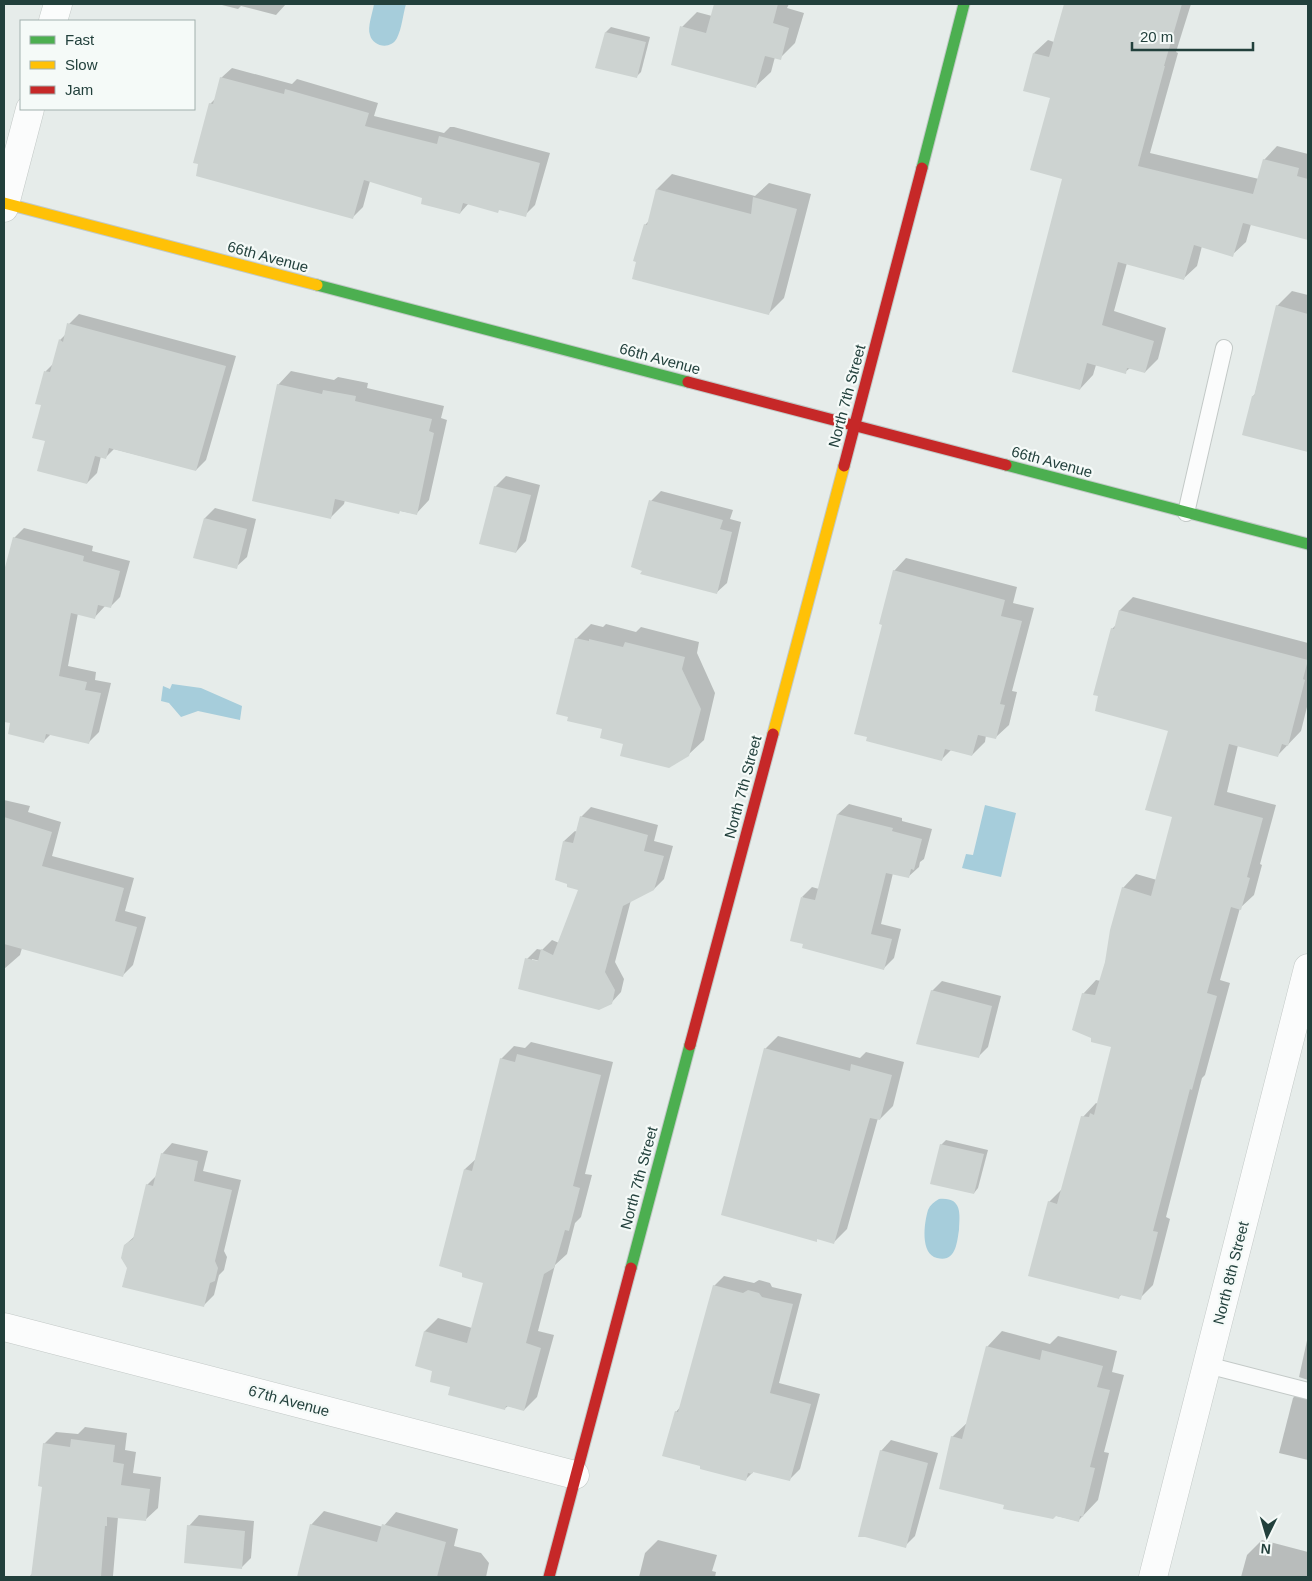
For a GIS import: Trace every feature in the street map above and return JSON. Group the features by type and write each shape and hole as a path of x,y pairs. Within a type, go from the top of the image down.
{"street":[{"path":"53,20 58,4"},
{"name":"North 7th Street","path":"549,1577 855,426 964,4"},
{"path":"4,205 30,110"},
{"name":"66th Avenue","path":"4,205 1308,544"},
{"name":"North 8th Street","path":"1153,1577 1308,971"},
{"name":"67th Avenue","path":"4,1327 575,1476"}],"lane":[{"path":"1186,513 1224,348"},
{"path":"1207,1365 1308,1391"}],"water":[{"path":"374,4 406,4 399,34 391,44 382,46 375,42 370,35"},
{"path":"172,684 201,688 242,706 240,720 198,711 181,717 169,703 161,701 163,686 170,689"},
{"path":"985,805 1016,813 1001,877 962,868 966,854 973,855"},
{"path":"939,1199 947,1199 956,1203 960,1218 956,1245 952,1255 943,1259 937,1258 928,1251 925,1237 925,1222 928,1210"}],"building":[{"path":"714,4 778,4 773,23 789,28 781,60 765,56 756,88 671,65 680,26 706,33"},
{"path":"1064,4 1182,4 1138,166 1253,194 1263,159 1299,168 1297,176 1308,179 1308,240 1243,223 1233,257 1194,245 1184,280 1118,262 1102,325 1154,341 1145,373 1127,368 1126,374 1087,363 1080,390 1012,372 1062,179 1030,170 1050,98 1023,91 1033,53 1049,57"},
{"path":"605,32 646,42 637,78 595,68"},
{"path":"220,77 284,94 285,89 369,113 365,126 437,144 439,136 540,163 526,217 499,210 498,213 463,203 460,214 421,204 422,198 364,180 353,219 196,176 198,164 193,163 209,103 213,104"},
{"path":"656,189 751,214 753,197 797,209 769,315 632,279 636,262 633,261 644,224 647,225"},
{"path":"1276,305 1308,314 1308,452 1242,435 1252,396 1254,396"},
{"path":"67,323 226,366 196,471 109,448 106,459 95,456 87,484 37,471 45,441 32,438 41,405 35,404 44,371 50,372 59,339 63,342"},
{"path":"277,384 322,394 323,390 356,396 355,401 432,419 429,431 434,433 417,515 400,511 399,514 335,499 331,519 252,501"},
{"path":"494,486 531,495 516,553 479,544"},
{"path":"649,500 723,520 720,529 732,532 717,594 640,574 642,571 631,567"},
{"path":"204,518 247,529 237,569 193,558"},
{"path":"13,537 84,556 83,561 120,571 111,608 98,605 95,619 71,613 59,676 87,682 85,690 101,693 89,744 46,734 44,743 8,734 10,723 4,722 4,571"},
{"path":"893,570 1005,600 1001,616 1022,621 1000,704 1005,705 996,739 978,735 972,756 945,749 942,761 866,741 867,737 854,734 882,625 879,624"},
{"path":"1119,610 1308,660 1303,679 1305,680 1288,746 1282,744 1278,757 1229,744 1214,805 1263,818 1247,877 1250,878 1241,910 1231,907 1207,993 1217,996 1192,1090 1190,1089 1153,1231 1158,1232 1141,1300 1120,1295 1119,1299 1028,1276 1048,1201 1057,1204 1081,1116 1089,1117 1090,1113 1094,1115 1111,1047 1091,1042 1091,1038 1072,1030 1082,993 1095,995 1105,962 1110,930 1122,887 1151,896 1172,817 1145,810 1168,731 1095,711 1098,696 1093,695 1111,628 1114,629"},
{"path":"575,638 589,641 589,639 623,647 625,642 685,657 682,669 701,709 689,756 669,768 620,756 623,744 600,738 602,729 567,721 568,717 556,714"},
{"path":"837,814 893,828 892,831 922,839 914,870 911,869 909,878 886,873 871,934 892,939 884,970 802,948 803,944 790,941 801,897 815,900"},
{"path":"580,816 648,835 644,851 664,856 654,890 623,906 605,972 615,990 612,1004 599,1010 518,989 525,958 538,961 541,949 553,955 578,890 567,887 567,884 555,880 563,841 573,843"},
{"path":"4,817 52,832 42,866 124,888 115,921 137,927 123,977 4,944"},
{"path":"931,990 992,1006 979,1058 916,1044"},
{"path":"764,1048 850,1071 851,1064 892,1075 880,1120 870,1118 834,1244 817,1239 817,1242 721,1215"},
{"path":"517,1054 601,1075 573,1186 580,1188 569,1231 565,1230 554,1268 544,1274 526,1343 541,1348 524,1411 506,1406 505,1410 448,1395 450,1387 430,1382 432,1371 415,1366 424,1331 467,1343 483,1283 462,1277 462,1273 439,1266 464,1169 472,1171 500,1058 515,1062"},
{"path":"940,1144 984,1154 974,1194 930,1184"},
{"path":"161,1153 198,1161 194,1181 232,1190 215,1261 218,1268 215,1281 210,1283 204,1307 122,1287 127,1268 121,1258 124,1245 133,1239 146,1184 153,1186"},
{"path":"713,1285 743,1293 748,1290 759,1293 762,1297 793,1304 770,1393 811,1404 790,1481 753,1472 752,1474 748,1473 746,1481 700,1469 700,1466 662,1456 675,1411 678,1412"},
{"path":"986,1346 1040,1360 1042,1350 1103,1366 1097,1387 1110,1390 1090,1467 1095,1468 1083,1517 1080,1516 1079,1522 1056,1516 1053,1519 1003,1509 1004,1505 939,1489 951,1436 962,1439"},
{"path":"71,1439 115,1445 113,1462 124,1464 121,1485 150,1489 146,1521 107,1517 101,1577 31,1577 42,1487 38,1486 43,1443 70,1447"},
{"path":"880,1450 928,1463 906,1548 865,1537 858,1537"},
{"path":"310,1524 377,1542 382,1524 446,1542 437,1577 297,1577"},
{"path":"187,1525 245,1531 242,1569 184,1563"}],"traffic: fast":[{"path":"922,168 964,4"},
{"path":"317,285 688,382"},
{"path":"1006,465 1308,544"},
{"path":"631,1268 690,1045"}],"traffic: slow":[{"path":"4,203 317,285"},
{"path":"773,734 844,466"}],"traffic: jam":[{"path":"844,466 922,168"},
{"path":"688,382 1006,465"},
{"path":"690,1045 773,734"},
{"path":"549,1577 631,1268"}]}
